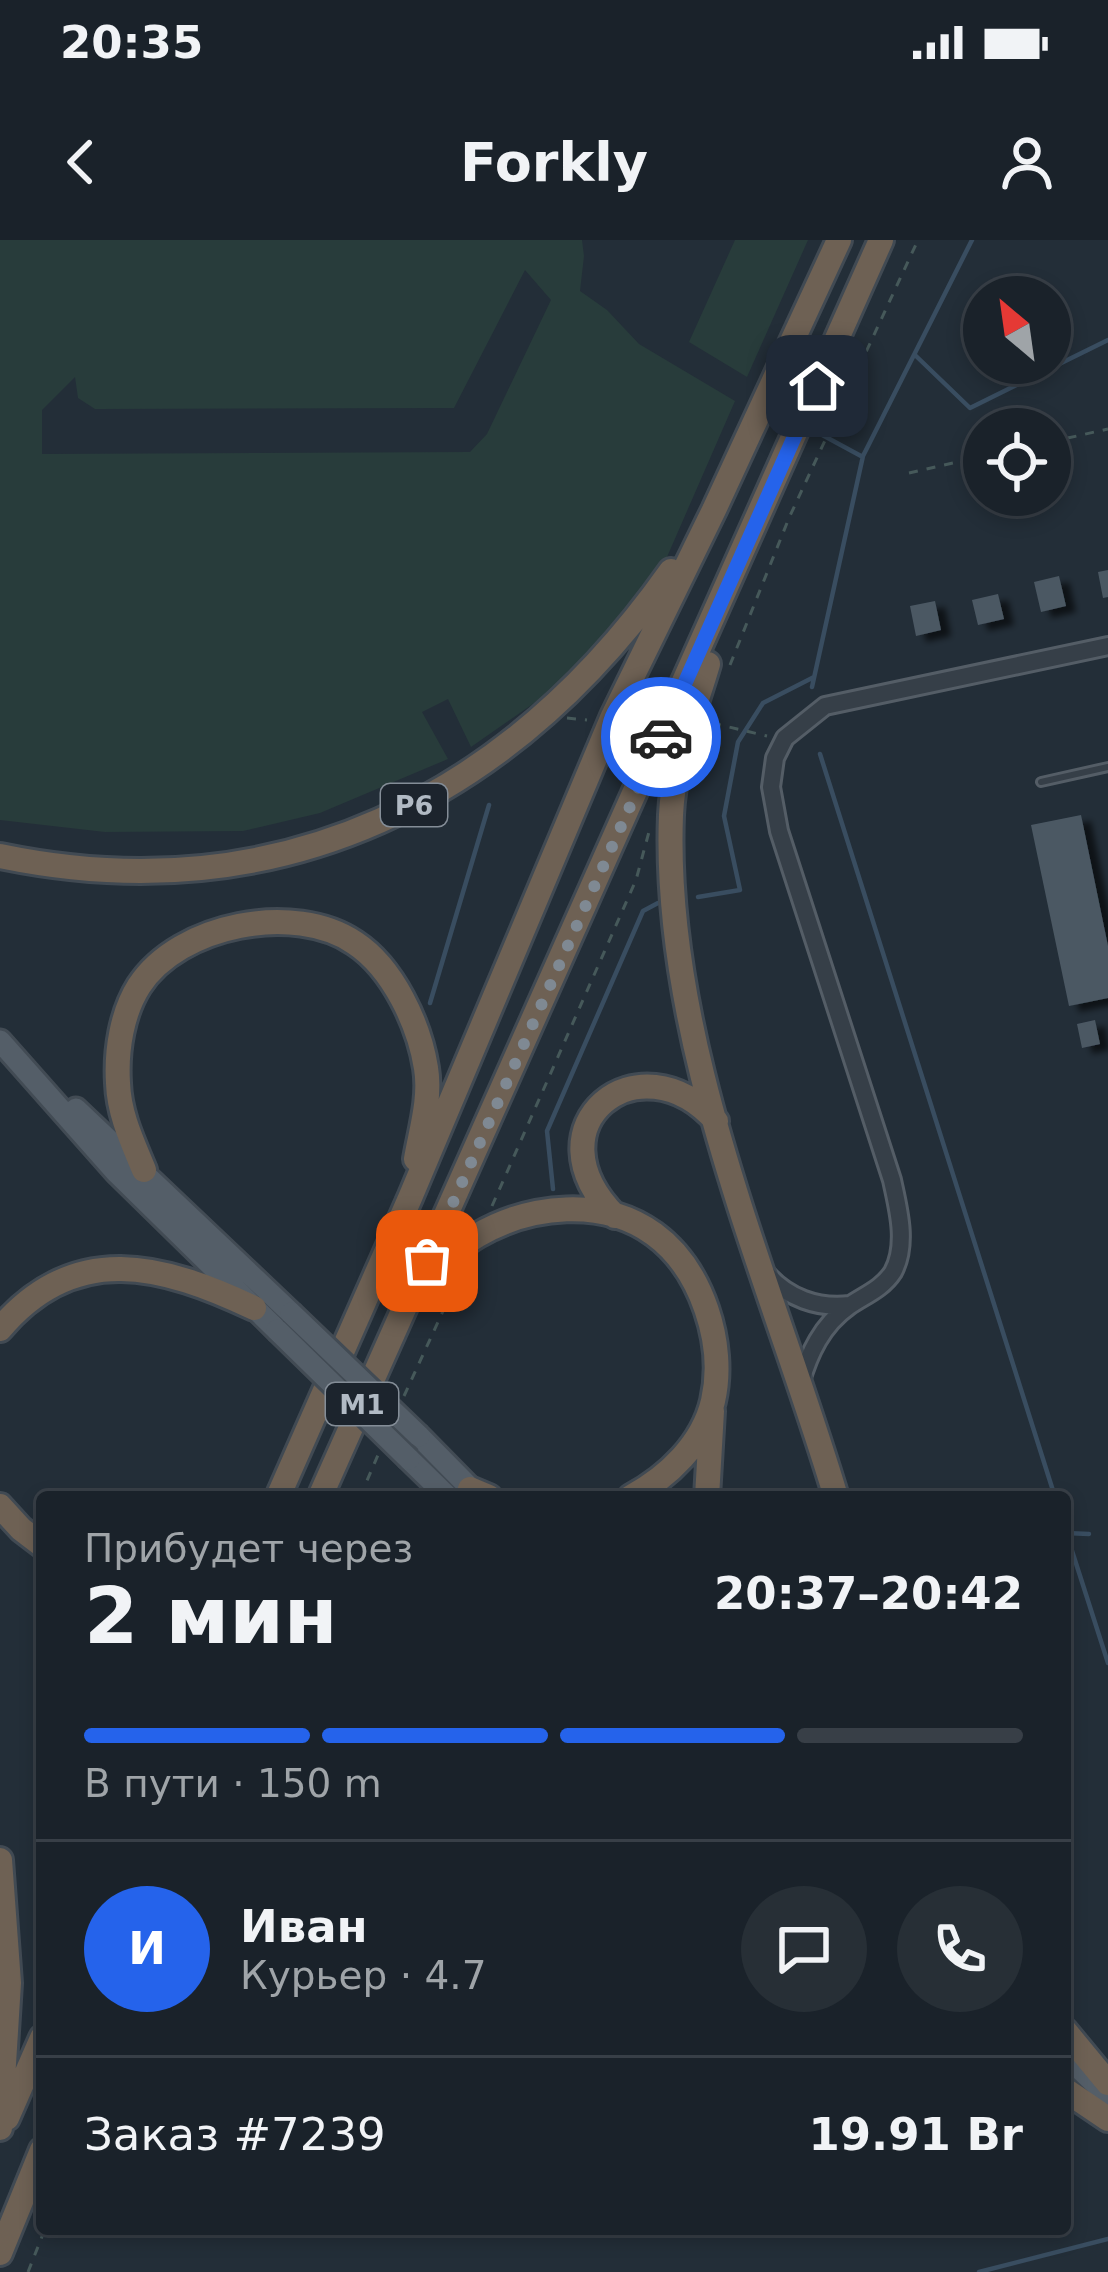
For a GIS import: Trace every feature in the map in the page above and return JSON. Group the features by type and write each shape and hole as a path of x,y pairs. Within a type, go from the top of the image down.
{"highway":[{"name":"М1","path":"281,1491 613,716 839,240"},
{"name":"М1","path":"323,1491 881,240"},
{"name":"Р6","path":"0,856 52,867 215,869 307,849 392,817 482,765 576,686 644,608 714,510"},
{"path":"732,580 700,726 671,809 671,889 687,1006 718,1123 759,1266 834,1491"},
{"path":"144,1170 122,1116 118,1082 119,1041 139,985 155,966 200,939 259,924 308,925 355,943 374,960 401,999 420,1042 427,1092 410,1198"},
{"path":"615,1216 596,1196 581,1159 582,1139 600,1106 638,1086 663,1086 700,1103 718,1123"},
{"path":"404,1311 479,1234 543,1212 588,1209 657,1236 687,1270 712,1326 707,1491"},
{"path":"0,1329 14,1312 38,1296 70,1278 101,1269 163,1271 254,1308"},
{"path":"640,1491 673,1468 693,1444 713,1403"},
{"path":"271,1491 289,1471"},
{"path":"0,1506 36,1540"},
{"path":"0,1860 9,1983 0,2131"},
{"path":"1071,2038 1108,2083"},
{"path":"0,2131 36,2051"},
{"path":"1071,2094 1108,2119"},
{"path":"0,2253 36,2164"},
{"path":"20,2203 36,2186"}],"main road":[{"path":"0,1040 144,1170 410,1459 465,1491"},
{"path":"0,1040 116,1172 254,1308 284,1322 418,1436 468,1491"},
{"path":"1071,2061 1108,2096"}],"street":[{"path":"800,1384 820,1335 851,1304 876,1291 893,1271 900,1250 900,1219 892,1180 778,831 771,787 775,758 785,738 825,706 1108,646"},
{"path":"759,1266 802,1300 833,1307 851,1304"}],"lane":[{"path":"1040,782 1108,766"}],"path":[{"path":"727,672 821,448 918,240"},
{"path":"1071,437 1108,429"},
{"path":"909,473 963,461"},
{"path":"700,726 714,709"},
{"path":"541,716 596,721 603,711 613,716"},
{"path":"700,726 733,728 752,735"},
{"path":"479,1234 636,880 654,814"},
{"path":"398,1411 461,1273"},
{"path":"363,1491 379,1454"},
{"path":"28,2272 43,2235"}],"green space":[{"path":"0,240 582,240 580,291 607,310 639,344 735,401 667,557 619,622 563,683 471,747 448,699 422,712 448,759 320,813 243,831 105,832 0,820","holes":["525,270 551,300 487,434 470,452 42,454 42,410 75,377 78,398 95,409 454,408"]},
{"path":"735,240 808,240 747,377 689,342"}],"building":[{"path":"1108,570 1108,597 1103,598 1098,572"},
{"path":"1059,576 1066,606 1041,612 1034,582"},
{"path":"998,594 1004,619 978,625 972,600"},
{"path":"935,601 941,630 916,636 910,606"},
{"path":"1081,815 1108,946 1108,998 1069,1006 1031,825"},
{"path":"1095,1020 1100,1044 1082,1048 1077,1024"}],"waterway":[{"path":"812,687 863,456 972,240"},
{"path":"916,356 970,408 1108,340"},
{"path":"813,430 861,456"},
{"path":"698,897 740,890 724,816 738,742 763,703 814,677"},
{"path":"820,754 1053,1491"},
{"path":"430,1003 489,805"},
{"path":"553,1189 547,1131 643,911 658,903"},
{"path":"1071,1533 1089,1534"},
{"path":"1071,1548 1108,1663"},
{"path":"979,2272 1108,2239"}],"way so far":[{"path":"427,1261 661,737"}],"route":[{"path":"661,737 817,386"}]}
